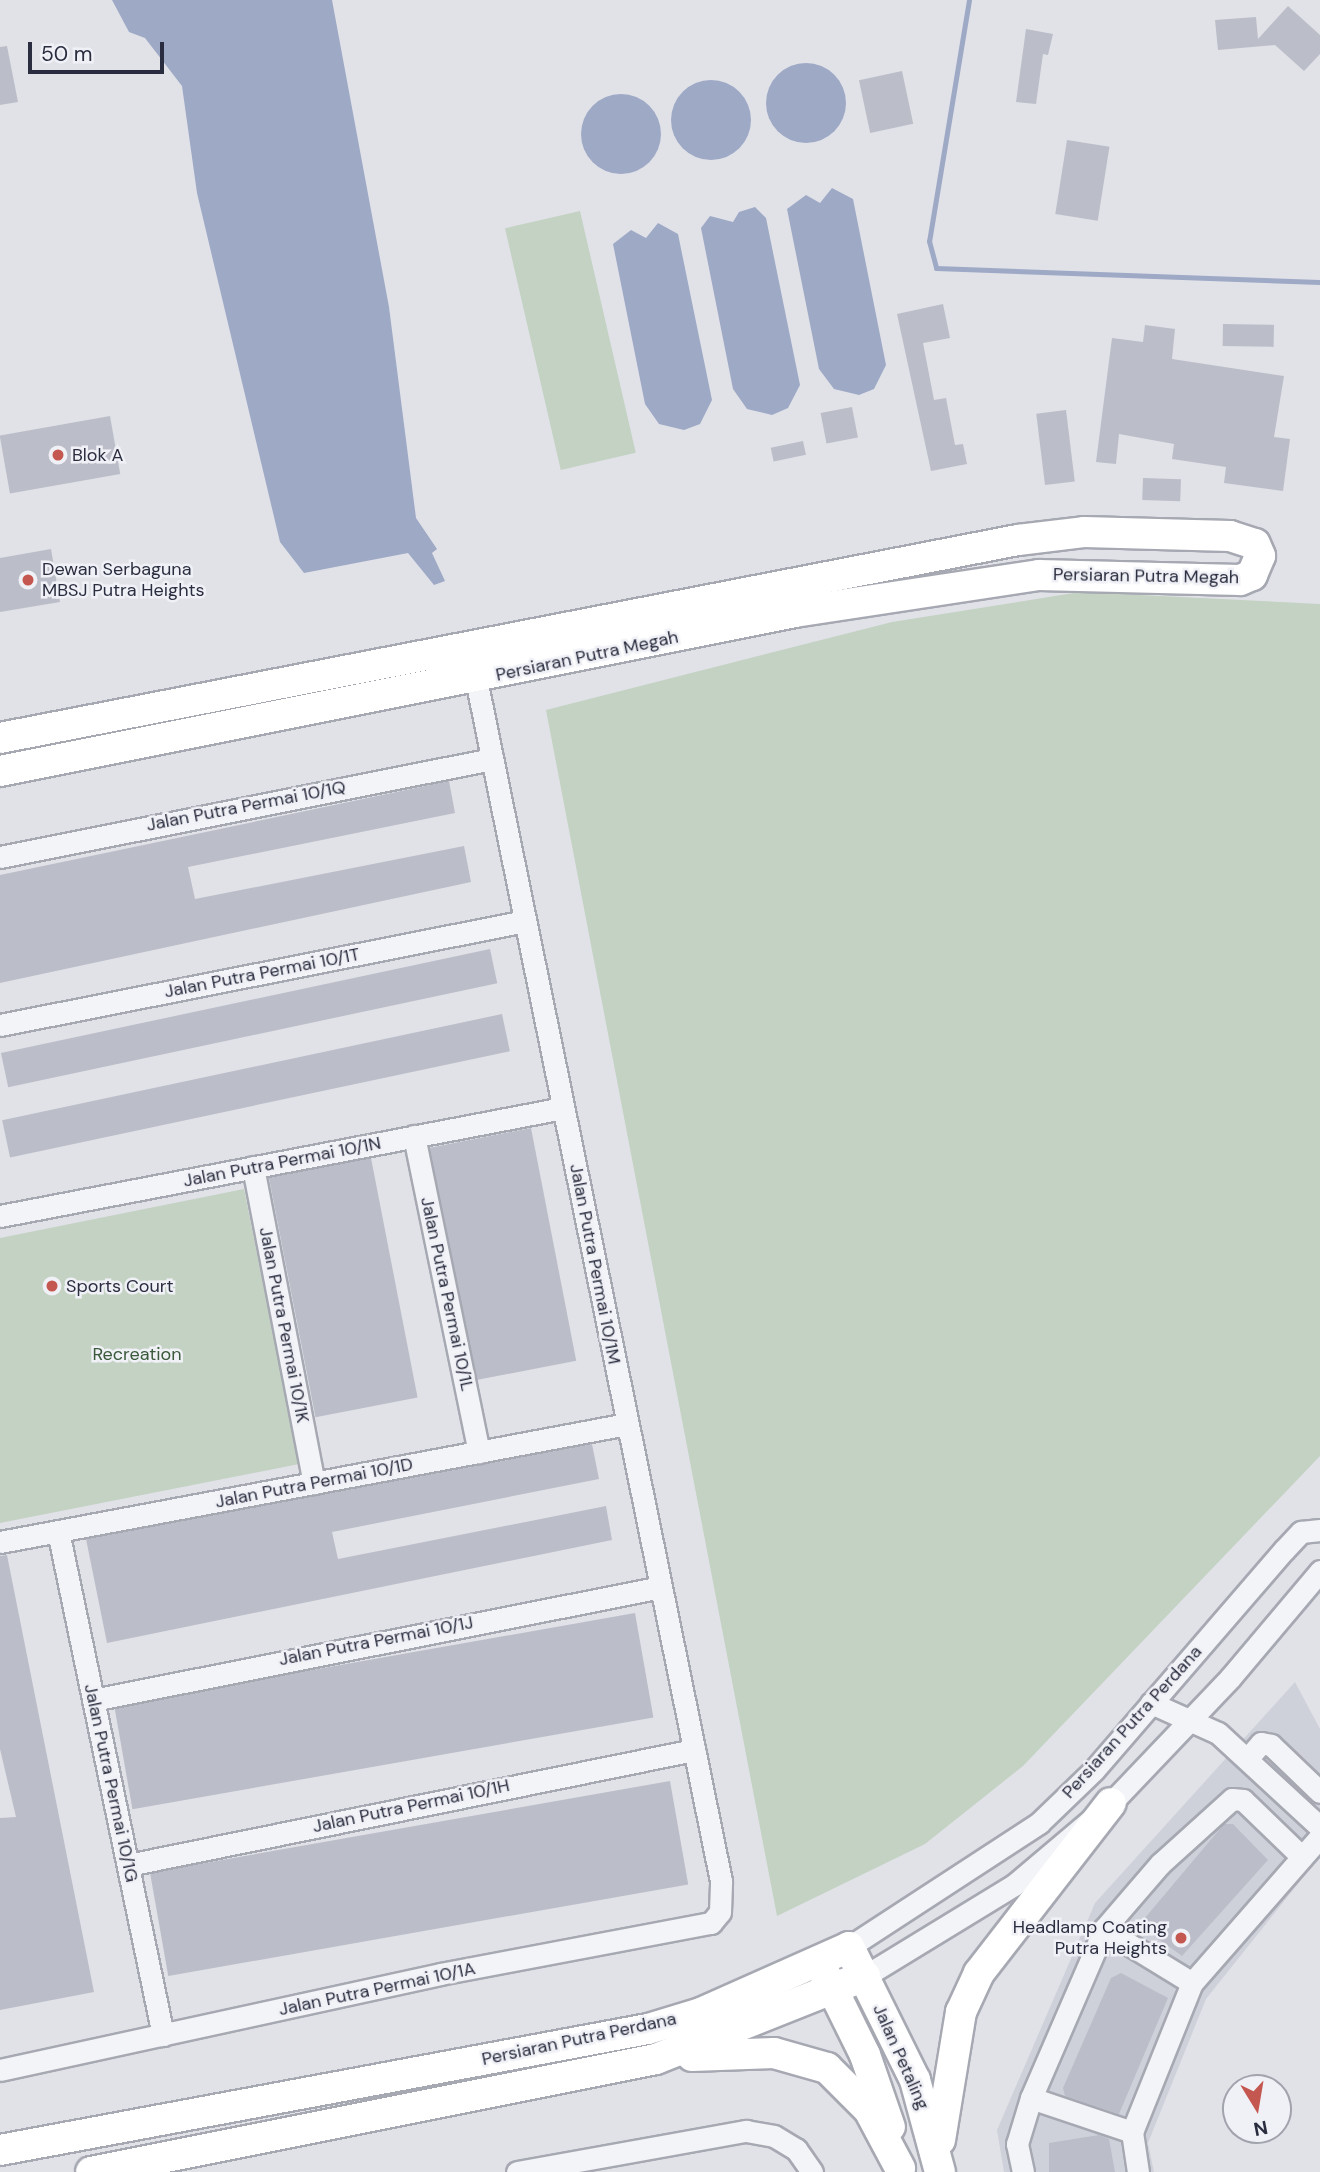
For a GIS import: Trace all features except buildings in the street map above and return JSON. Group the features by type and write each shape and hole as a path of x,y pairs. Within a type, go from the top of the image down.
{"main road":[{"name":"Persiaran Putra Megah","path":"0,738 469,647 785,581 1047,536 1230,536 1255,544 1260,556 1252,575 1240,580 1078,573 1014,577 795,612 476,680 0,771"},
{"path":"939,2167 961,2012 979,1973 1111,1803"},
{"name":"Persiaran Putra Perdana","path":"0,2150 648,2029 701,2013 849,1947"},
{"name":"Jalan Petaling","path":"849,1947 915,2080 939,2167"},
{"name":"Jalan Petaling","path":"818,1962 885,2108 900,2170"},
{"name":"Persiaran Putra Perdana","path":"92,2172 186,2163 656,2059 865,1976"},
{"path":"656,2059 774,2053 827,2068 869,2110 900,2170"}],"street":[{"name":"Jalan Putra Permai 10/1M","path":"469,647 720,1881"},
{"name":"Jalan Putra Permai 10/1Q","path":"0,857 492,759"},
{"name":"Jalan Putra Permai 10/1T","path":"0,1025 525,921"},
{"name":"Jalan Putra Permai 10/1N","path":"0,1216 563,1108"},
{"name":"Jalan Putra Permai 10/1L","path":"414,1136 479,1452"},
{"name":"Jalan Putra Permai 10/1K","path":"253,1167 314,1483"},
{"name":"Jalan Putra Permai 10/1D","path":"0,1542 627,1424"},
{"name":"Persiaran Putra Perdana","path":"849,1947 1039,1823 1151,1703 1301,1532 1320,1530"},
{"name":"Jalan Putra Permai 10/1G","path":"58,1531 163,2035"},
{"name":"Persiaran Putra Perdana","path":"865,1976 1014,1885 1111,1803 1189,1722 1320,1571"},
{"name":"Jalan Putra Permai 10/1J","path":"93,1700 660,1587"},
{"path":"1151,1703 1218,1733 1320,1827"},
{"path":"1248,1758 1261,1743 1271,1745 1320,1792"},
{"name":"Jalan Putra Permai 10/1H","path":"128,1865 694,1750"},
{"path":"1023,2172 1017,2144 1031,2098 1104,1929 1160,1864 1232,1799 1242,1800 1302,1857"},
{"path":"1138,2172 1132,2132 1192,1983 1320,1837"},
{"name":"Jalan Putra Permai 10/1A","path":"0,2070 711,1923 720,1912 720,1881"},
{"path":"1104,1929 1192,1983"},
{"path":"1031,2098 1132,2132"},
{"path":"517,2172 746,2131 774,2136 796,2149 812,2172"}],"shaded area":[{"path":"1295,1682 1320,1729 1320,1856 1206,1999 1148,2143 1154,2172 1004,2172 997,2130 1095,1903"}],"green space":[{"path":"580,211 636,453 561,470 505,228"},
{"path":"1080,592 1320,604 1320,1456 1023,1766 925,1844 777,1916 546,710 892,622"},
{"name":"Recreation","path":"244,1189 299,1464 0,1523 0,1238"}],"water":[{"path":"112,0 332,0 389,307 416,518 437,549 432,553 445,581 434,585 408,553 304,573 280,542 197,193 182,86 145,38 129,32"},
{"path":"806,63 821,66 834,75 843,88 846,103 843,118 834,131 821,140 806,143 791,140 778,131 769,118 766,103 769,88 778,75 791,66"},
{"path":"711,80 726,83 739,92 748,105 751,120 748,135 739,148 726,157 711,160 696,157 683,148 674,135 671,120 674,105 683,92 696,83"},
{"path":"621,94 636,97 649,106 658,119 661,134 658,149 649,162 636,171 621,174 606,171 593,162 584,149 581,134 584,119 593,106 606,97"},
{"path":"832,188 853,199 886,365 874,389 859,395 834,389 819,369 787,209 806,195 820,203"},
{"path":"755,207 766,218 800,385 788,408 772,415 747,409 733,389 701,228 710,216 733,222 739,212"},
{"path":"658,223 678,234 712,400 700,424 684,430 659,424 645,404 613,244 631,230 646,238"}],"waterway":[{"path":"969,0 929,241 936,268 1320,282"}],"place":[{"name":"Blok A","path":"58,455"},
{"name":"Dewan Serbaguna MBSJ Putra Heights","path":"28,580"},
{"name":"Sports Court","path":"52,1286"},
{"name":"Headlamp Coating Putra Heights","path":"1181,1938"}]}
